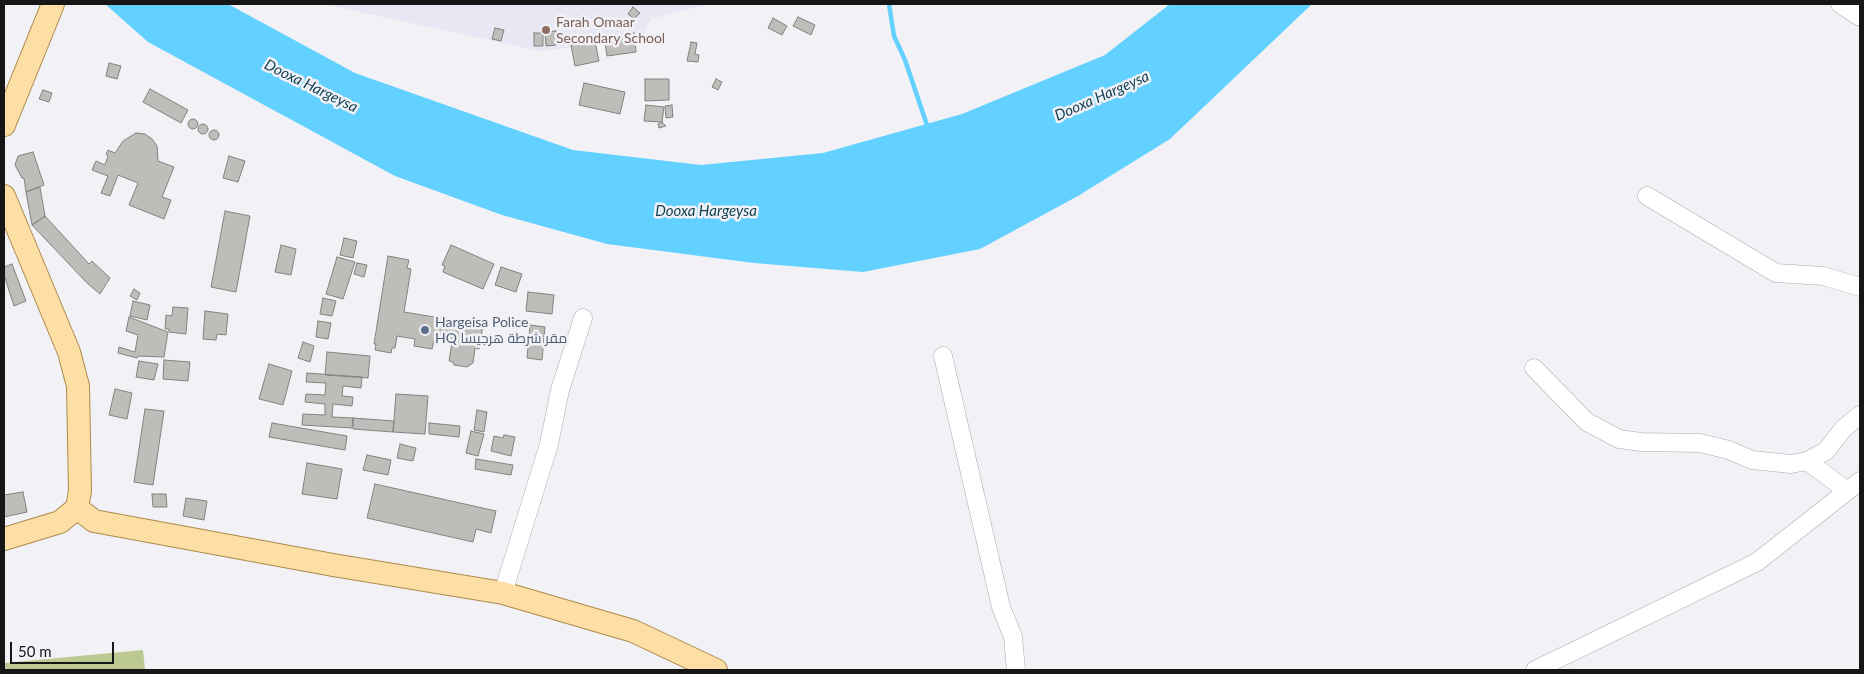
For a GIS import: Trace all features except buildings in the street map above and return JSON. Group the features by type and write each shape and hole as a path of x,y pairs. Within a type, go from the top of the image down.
{"main road":[{"path":"4,125 52,4"},
{"path":"4,196 58,322 78,386 80,491 77,508 60,522 4,539"},
{"path":"77,508 94,521 333,565 503,593 633,632 716,670"}],"street":[{"path":"1840,4 1860,17"},
{"path":"1646,196 1776,273 1823,276 1860,287"},
{"path":"503,593 549,444 560,390 583,318"},
{"path":"943,356 1001,607 1013,637 1016,670"},
{"path":"1534,368 1587,422 1619,439 1641,442 1700,443 1729,450 1752,460 1791,464 1807,461 1826,451 1843,430 1860,415"},
{"path":"1535,670 1757,562 1853,486 1807,461"}],"shaded area":[{"name":"Farah Omaar Secondary School","path":"323,4 710,4 651,19 641,40 540,51"}],"green space":[{"path":"143,650 145,670 4,670 4,663"}],"water":[{"name":"Dooxa Hargeysa","path":"105,4 228,4 355,73 573,150 701,165 823,153 962,114 1105,55 1170,4 1312,4 1170,139 1078,196 980,249 863,272 754,263 607,244 502,215 395,176 148,42"}],"waterway":[{"path":"889,4 894,36 905,60 928,128"}],"place":[{"name":"Farah Omaar Secondary School","path":"546,30"},
{"name":"Hargeisa Police HQ مقر شرطة هرجيسا","path":"425,330"}]}
